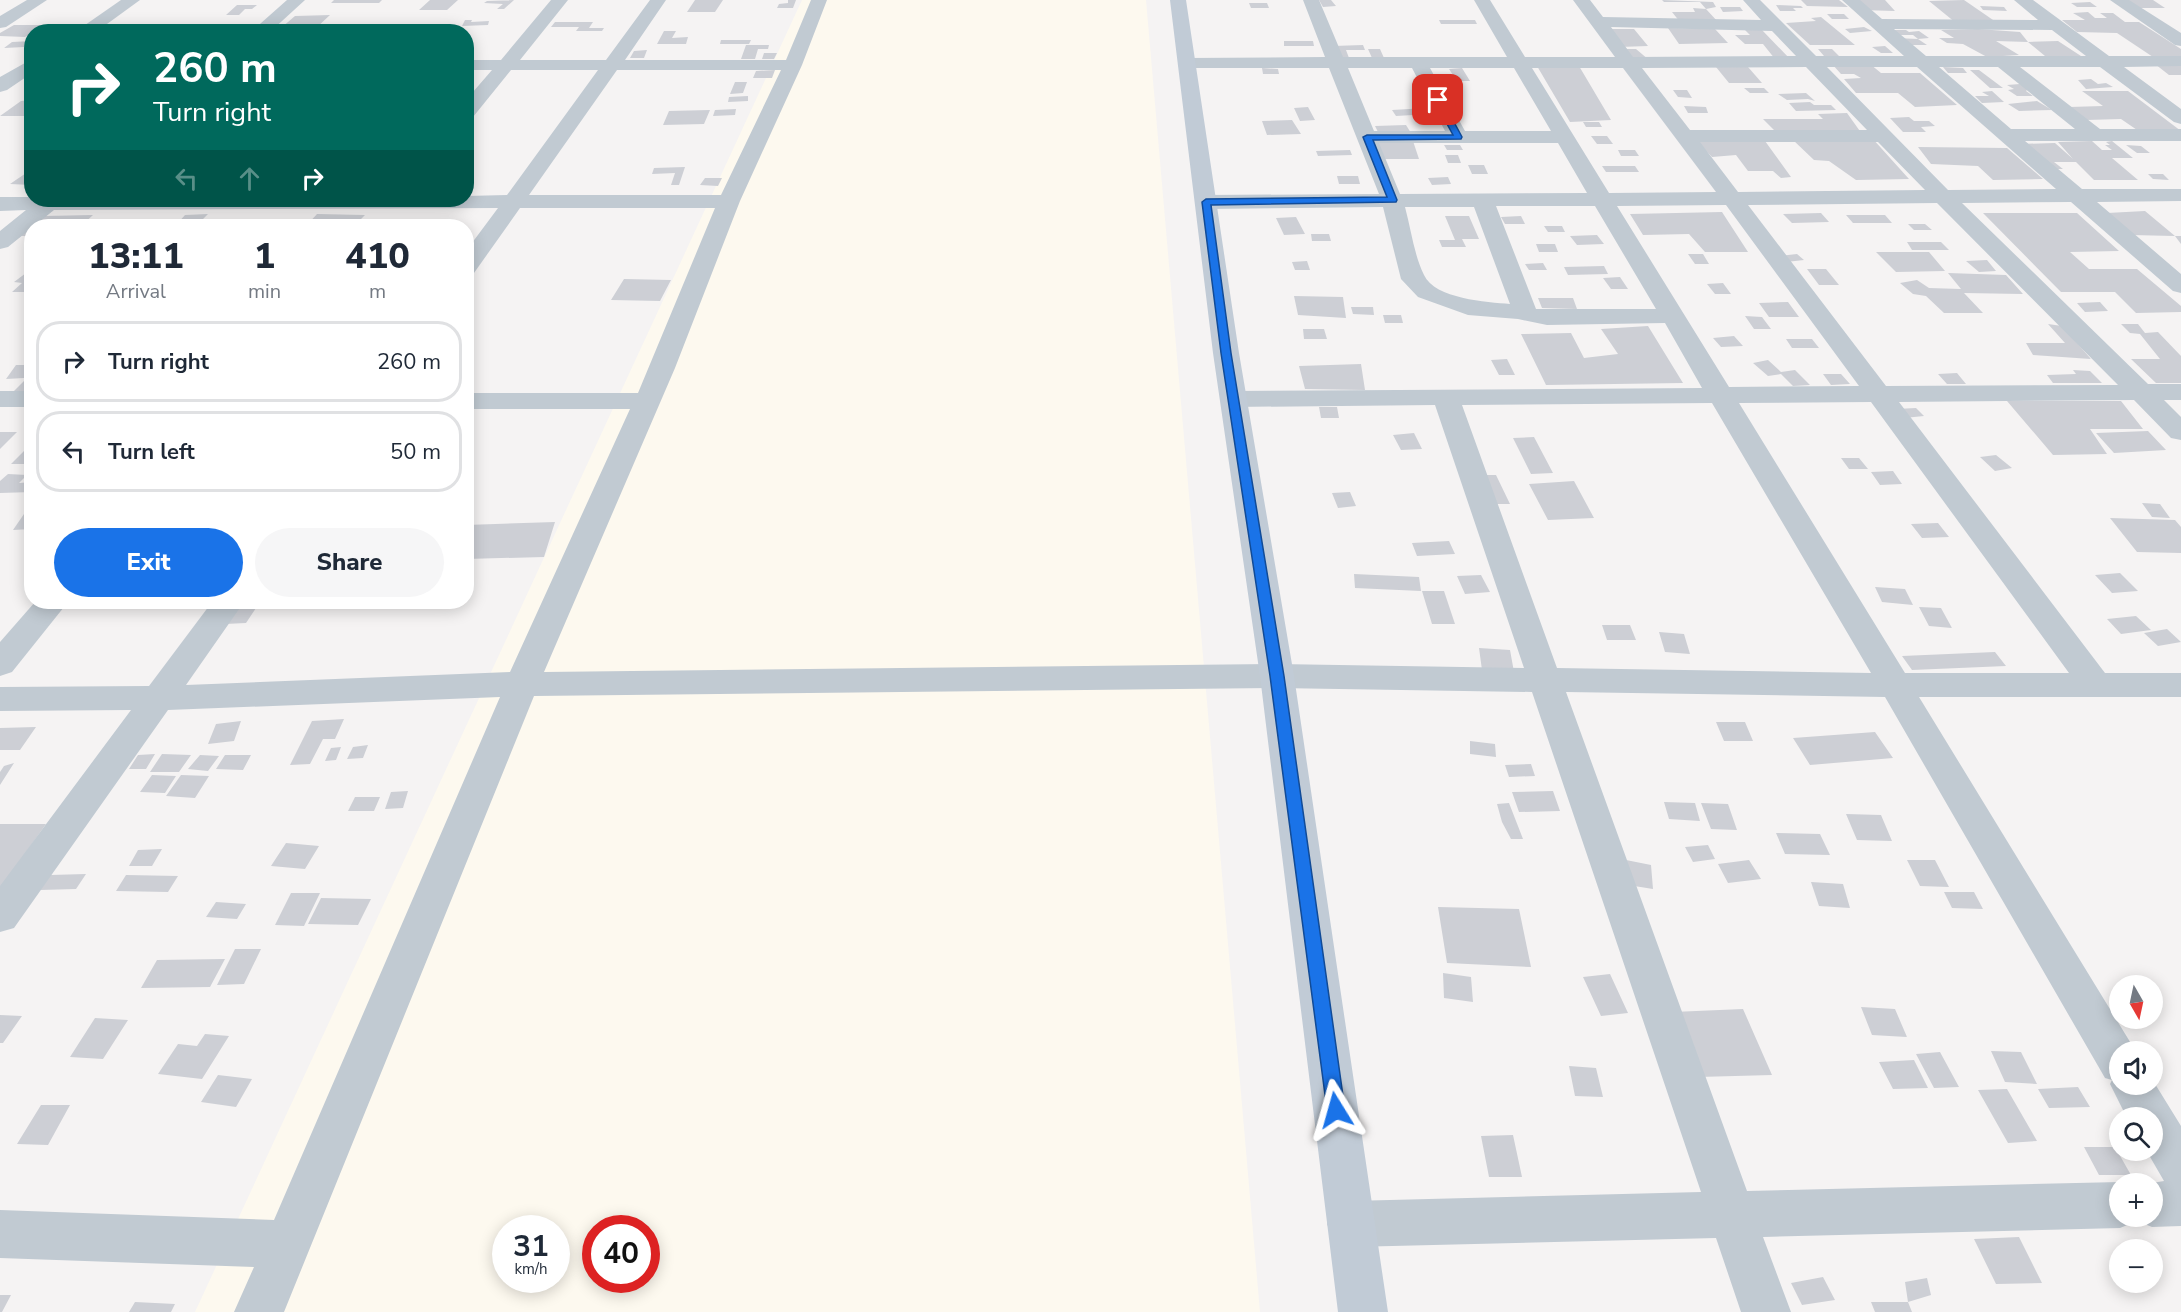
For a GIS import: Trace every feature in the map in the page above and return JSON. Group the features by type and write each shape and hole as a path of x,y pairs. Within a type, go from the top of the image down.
{"street":[{"path":"0,23 39,0"},
{"path":"95,24 132,0"},
{"path":"268,24 297,0"},
{"path":"474,104 560,0"},
{"path":"474,257 658,0"},
{"path":"259,1312 522,684 646,401 729,201 793,65 819,0"},
{"path":"1178,0 1233,399 1277,676 1364,1312"},
{"path":"1311,0 1392,200 1413,279 1426,292 1468,308 1525,312 1528,315 1547,318 1673,316"},
{"path":"1482,0 2109,1046"},
{"path":"1581,0 2096,685"},
{"path":"1751,0 1942,196 2181,432"},
{"path":"1850,0 2181,286"},
{"path":"2022,0 2181,118"},
{"path":"2118,0 2181,41"},
{"path":"1923,8 1940,25"},
{"path":"1597,22 1777,26"},
{"path":"1878,24 2055,25"},
{"path":"2160,27 2181,26"},
{"path":"1187,63 2181,61"},
{"path":"1418,62 1458,137"},
{"path":"2003,62 2095,135"},
{"path":"0,64 24,65"},
{"path":"474,65 793,65"},
{"path":"0,86 24,70"},
{"path":"2006,135 2181,135"},
{"path":"1684,136 1884,136"},
{"path":"1367,137 1564,137"},
{"path":"1206,202 1602,197 2078,195 2178,197"},
{"path":"1482,199 1525,312"},
{"path":"474,202 729,201"},
{"path":"0,204 24,203"},
{"path":"29,219 44,207"},
{"path":"377,219 388,207"},
{"path":"0,242 24,223"},
{"path":"1233,399 2181,392"},
{"path":"1446,398 1766,1312"},
{"path":"0,399 24,399"},
{"path":"474,401 646,401"},
{"path":"0,664 46,609"},
{"path":"0,916 223,609"},
{"path":"0,699 159,698 522,684 1277,676 1894,685 2181,685"},
{"path":"2163,1137 2181,1167"},
{"path":"2163,1204 2181,1203"},
{"path":"1351,1224 2109,1205"},
{"path":"0,1234 287,1244"}],"shaded area":[{"path":"802,0 1146,0 1260,1312 195,1312"}],"building":[{"path":"334,0 382,0 379,3 331,3"},
{"path":"430,0 458,0 447,10 419,10"},
{"path":"514,0 504,9 497,9 503,4 484,3 487,1"},
{"path":"695,0 723,0 715,12 687,12"},
{"path":"788,0 796,0 793,8 777,8 779,4 788,3"},
{"path":"1319,0 1331,0 1336,6 1323,7"},
{"path":"1662,0 1713,2 1716,7 1706,9 1700,2 1664,2"},
{"path":"1801,0 1839,0 1848,7 1807,6"},
{"path":"1853,0 1885,0 1895,11 1861,10"},
{"path":"1964,0 1996,22 1956,23 1929,1"},
{"path":"2123,0 2153,0 2165,8 2135,8"},
{"path":"2090,2 2097,7 2077,7 2071,3"},
{"path":"1249,3 1267,3 1269,8 1251,8"},
{"path":"237,5 257,5 252,9 245,9 239,15 226,15"},
{"path":"1776,5 1803,8 1793,8 1796,11 1780,11"},
{"path":"1980,6 2004,7 2007,11 1983,10"},
{"path":"1720,7 1740,7 1743,11 1723,12"},
{"path":"1693,8 1706,9 1718,22 1680,22 1672,12 1695,12"},
{"path":"2088,12 2095,18 2107,18 2100,13 2113,13 2125,22 2139,22 2181,49 2181,56 2153,57 2117,33 2077,32 2062,20 2085,20 2073,13"},
{"path":"1827,14 1844,14 1849,19 1832,19"},
{"path":"330,15 320,24 286,24 295,16"},
{"path":"1821,17 1855,45 1810,45 1786,23 1816,21 1811,18"},
{"path":"465,20 489,21 488,25 463,24"},
{"path":"1439,20 1475,20 1477,24 1441,24"},
{"path":"555,22 593,22 589,28 604,28 602,31 576,31 579,27 551,27"},
{"path":"14,25 24,25 24,37 0,36 0,33"},
{"path":"1864,27 1872,31 1850,33 1845,29"},
{"path":"1668,28 1715,29 1728,43 1679,44"},
{"path":"1606,29 1634,29 1648,46 1619,47"},
{"path":"1978,29 2020,32 2028,42 1996,41 2019,55 1987,57 1963,44 1947,43 1939,38 1954,38 1941,30"},
{"path":"1745,30 1762,30 1790,59 1775,59 1763,44 1745,44 1735,35 1750,35"},
{"path":"1889,30 1919,31 1929,38 1918,39 1913,35 1896,35"},
{"path":"664,31 676,31 672,38 688,37 686,44 657,44"},
{"path":"1896,38 1918,39 1927,45 1904,45"},
{"path":"721,40 751,40 749,44 720,44"},
{"path":"24,41 24,47 4,48 12,42"},
{"path":"1284,41 1313,41 1314,46 1284,46"},
{"path":"2058,41 2081,56 2045,56 2028,42"},
{"path":"746,45 769,45 768,49 758,49 755,59 741,59"},
{"path":"1363,45 1365,50 1346,50 1349,58 1339,58 1333,46"},
{"path":"1885,46 1893,53 1881,53 1872,47"},
{"path":"1368,49 1380,49 1384,58 1372,58"},
{"path":"1622,49 1636,49 1649,60 1636,60"},
{"path":"1818,49 1832,49 1839,56 1824,56"},
{"path":"647,50 644,58 630,58 634,51"},
{"path":"764,53 777,53 774,59 762,59"},
{"path":"1832,64 1870,64 1881,73 1920,73 1957,105 1915,107 1898,93 1856,93 1844,79 1861,78 1854,74 1841,74"},
{"path":"2155,64 2181,65 2181,75 2169,75"},
{"path":"1537,66 1579,66 1611,120 1570,122"},
{"path":"1716,67 1748,67 1762,83 1729,83"},
{"path":"1943,67 1963,68 1967,73 1948,73"},
{"path":"1262,68 1278,69 1279,74 1263,74"},
{"path":"1462,68 1470,81 1457,81 1449,69"},
{"path":"775,70 772,78 753,78 756,71"},
{"path":"1970,70 1979,70 2003,88 1990,88"},
{"path":"1449,74 1453,80 1433,80 1429,75"},
{"path":"2091,79 2098,84 2106,83 2113,87 2086,89 2078,80"},
{"path":"735,82 747,82 743,93 730,94"},
{"path":"2020,84 2033,96 2017,96 2008,90 2014,89 2007,85"},
{"path":"1744,88 1764,88 1769,93 1750,93"},
{"path":"1673,90 1687,90 1692,98 1678,97"},
{"path":"1992,91 2004,102 1982,103 1975,96 1989,96 1982,92"},
{"path":"2082,91 2128,91 2181,131 2140,132 2121,119 2087,120 2069,107 2103,106"},
{"path":"1806,93 1815,101 1787,100 1778,94"},
{"path":"748,96 748,101 728,102 729,97"},
{"path":"24,101 24,116 0,116"},
{"path":"2037,101 2052,110 2019,111 2008,104"},
{"path":"1810,102 1814,105 1831,105 1836,110 1796,111 1789,103"},
{"path":"1684,106 1706,107 1708,113 1688,113"},
{"path":"1308,107 1315,120 1300,121 1294,108"},
{"path":"1426,108 1430,114 1396,116 1392,110"},
{"path":"736,109 735,115 713,116 715,110"},
{"path":"710,110 704,124 663,125 669,111"},
{"path":"1847,113 1862,134 1778,134 1763,119 1823,119 1818,114"},
{"path":"1909,117 1914,121 1929,121 1935,126 1921,127 1926,132 1903,132 1890,118"},
{"path":"1292,120 1301,134 1267,135 1262,121"},
{"path":"1583,122 1599,122 1602,127 1586,127"},
{"path":"1406,125 1411,133 1379,134 1375,126"},
{"path":"1591,136 1607,136 1613,144 1597,144"},
{"path":"1872,138 1909,179 1856,180 1829,161 1814,160 1793,140"},
{"path":"1378,141 1413,141 1419,159 1383,159"},
{"path":"1765,141 1791,177 1781,178 1773,171 1748,171 1736,155 1712,157 1698,142"},
{"path":"2092,141 2102,150 2112,150 2105,145 2110,145 2106,142 2112,141 2133,158 2112,158 2138,180 2094,180 2076,162 2054,162 2063,169 2048,169 2019,144 2055,143 2073,159 2058,142"},
{"path":"1444,145 1460,145 1463,150 1447,150"},
{"path":"2126,145 2141,146 2150,153 2137,153"},
{"path":"1918,147 2007,148 2043,179 1993,180 1978,166 1931,164"},
{"path":"1350,150 1352,155 1318,156 1316,151"},
{"path":"1618,150 1635,150 1639,156 1621,156"},
{"path":"1445,155 1458,155 1461,163 1448,163"},
{"path":"1468,165 1484,165 1488,174 1472,174"},
{"path":"1602,166 1635,166 1639,172 1606,172"},
{"path":"685,167 679,185 671,185 675,173 652,174 654,168"},
{"path":"24,174 24,185 10,184"},
{"path":"2148,174 2163,174 2169,180 2153,179"},
{"path":"1337,176 1358,176 1360,184 1339,184"},
{"path":"1448,177 1451,184 1432,185 1428,178"},
{"path":"705,178 722,178 718,186 700,185"},
{"path":"2145,211 2175,236 2131,235 2107,213"},
{"path":"1722,212 1748,252 1705,252 1689,234 1643,235 1630,214"},
{"path":"1821,213 1829,222 1792,223 1783,214"},
{"path":"1983,213 2077,213 2119,251 2070,252 2089,269 2137,269 2181,306 2181,312 2136,313 2115,292 2061,292"},
{"path":"208,214 203,219 181,219 185,215"},
{"path":"317,214 365,215 361,219 312,219"},
{"path":"93,215 89,219 38,219 42,216"},
{"path":"1846,215 1885,215 1892,223 1853,223"},
{"path":"1445,216 1469,216 1479,239 1462,239 1466,247 1442,247 1439,240 1455,240"},
{"path":"1521,216 1525,224 1505,224 1501,217"},
{"path":"1296,217 1305,234 1284,235 1276,218"},
{"path":"1908,224 1925,224 1932,230 1914,230"},
{"path":"1544,226 1562,226 1565,232 1548,232"},
{"path":"1311,234 1329,234 1331,241 1312,241"},
{"path":"1597,235 1604,244 1577,245 1570,236"},
{"path":"2175,236 2181,236 2181,244"},
{"path":"1907,242 1941,242 1949,250 1912,250"},
{"path":"1536,244 1555,244 1558,252 1539,252"},
{"path":"1876,252 1929,252 1945,271 1896,272"},
{"path":"1688,254 1703,254 1709,264 1695,264"},
{"path":"1797,254 1804,260 1786,262 1779,256"},
{"path":"1987,260 1996,271 1979,272 1966,261"},
{"path":"1307,261 1310,270 1295,270 1292,262"},
{"path":"1543,263 1547,270 1529,270 1525,264"},
{"path":"1604,266 1608,274 1568,275 1564,267"},
{"path":"1807,269 1826,269 1839,285 1819,285"},
{"path":"1948,273 2006,275 2023,294 1964,293 1983,313 1944,313 1926,296 1913,294 1900,283 1917,280 1929,288 1961,289"},
{"path":"24,274 24,292 12,292 22,283 14,282"},
{"path":"1620,277 1628,289 1611,289 1603,278"},
{"path":"624,279 671,280 660,301 611,300"},
{"path":"1723,283 1731,294 1715,294 1707,284"},
{"path":"1294,296 1343,297 1346,318 1298,315"},
{"path":"1538,298 1573,298 1577,309 1542,308"},
{"path":"1788,302 1799,317 1769,317 1759,303"},
{"path":"2100,302 2108,311 2085,312 2077,303"},
{"path":"1351,307 1373,307 1374,315 1353,314"},
{"path":"1383,315 1401,315 1403,323 1385,323"},
{"path":"1745,316 1762,317 1771,329 1754,329"},
{"path":"2048,324 2062,326 2091,359 2033,355 2026,343 2065,343"},
{"path":"2121,324 2138,324 2145,333 2158,332 2181,356 2181,383 2156,383 2131,359 2160,359 2140,334 2130,333"},
{"path":"1648,326 1683,383 1546,385 1521,334 1571,333 1584,358 1618,354 1601,329"},
{"path":"1303,329 1324,329 1327,339 1304,339"},
{"path":"1734,336 1743,346 1721,347 1713,338"},
{"path":"1786,339 1812,339 1819,348 1792,348"},
{"path":"1507,359 1515,375 1499,375 1491,360"},
{"path":"1768,360 1781,372 1795,370 1810,385 1793,386 1781,374 1768,376 1753,363"},
{"path":"1361,364 1365,390 1305,389 1299,366"},
{"path":"16,365 24,365 24,378 6,379"},
{"path":"2073,370 2090,371 2102,383 2053,383 2047,375 2076,374"},
{"path":"1957,373 1966,384 1947,384 1938,374"},
{"path":"1823,374 1841,374 1850,384 1831,385"},
{"path":"24,381 24,393 11,394"},
{"path":"2007,401 2121,401 2143,429 2090,429 2107,454 2053,455"},
{"path":"1319,407 1337,407 1339,418 1321,418"},
{"path":"1916,408 1924,416 1904,418 1896,409"},
{"path":"2148,431 2166,450 2114,453 2096,433"},
{"path":"0,432 17,432 0,449"},
{"path":"1414,433 1422,449 1401,450 1393,435"},
{"path":"1534,437 1553,473 1531,474 1513,438"},
{"path":"24,451 24,464 11,464"},
{"path":"1996,455 2012,468 1995,471 1980,457"},
{"path":"1841,458 1859,458 1868,469 1849,469"},
{"path":"1893,471 1902,484 1880,485 1871,472"},
{"path":"8,474 24,475 19,483 24,483 24,492 0,493 0,481"},
{"path":"1479,475 1496,475 1510,504 1491,504"},
{"path":"1574,481 1594,518 1548,520 1529,484"},
{"path":"1350,492 1356,506 1338,508 1332,493"},
{"path":"2142,503 2160,504 2170,518 2152,517"},
{"path":"24,514 24,529 13,530"},
{"path":"2110,518 2175,520 2181,527 2181,553 2137,552"},
{"path":"555,522 544,557 474,559 474,525"},
{"path":"1938,523 1949,537 1922,538 1911,524"},
{"path":"1449,541 1455,554 1417,556 1412,543"},
{"path":"2120,573 2138,591 2112,593 2095,575"},
{"path":"1354,574 1419,577 1421,591 1355,588"},
{"path":"1481,575 1490,592 1465,594 1457,576"},
{"path":"1875,587 1905,589 1913,605 1882,602"},
{"path":"1422,591 1444,591 1455,624 1432,624"},
{"path":"1919,607 1941,608 1952,628 1929,626"},
{"path":"236,609 255,609 246,623 225,624"},
{"path":"2136,616 2151,630 2121,634 2107,619"},
{"path":"1602,625 1630,625 1636,640 1607,640"},
{"path":"2167,629 2181,642 2158,646 2144,633"},
{"path":"1659,632 1684,634 1690,654 1665,652"},
{"path":"1479,648 1510,650 1514,672 1482,670"},
{"path":"1995,652 2006,666 1912,670 1902,656"},
{"path":"344,719 335,739 323,739 310,764 290,765 312,721"},
{"path":"241,721 234,741 208,744 216,724"},
{"path":"1716,722 1745,722 1753,741 1724,741"},
{"path":"36,727 20,750 0,750 0,728"},
{"path":"1875,732 1893,758 1810,765 1793,738"},
{"path":"1470,741 1495,744 1496,757 1470,754"},
{"path":"368,745 363,758 347,759 353,747"},
{"path":"341,747 336,760 325,761 331,748"},
{"path":"155,754 146,769 129,769 138,755"},
{"path":"162,754 191,755 179,772 150,772"},
{"path":"200,755 219,756 208,771 188,769"},
{"path":"225,755 251,755 243,770 216,769"},
{"path":"14,763 0,785 0,772 4,766"},
{"path":"1531,764 1535,776 1509,777 1505,765"},
{"path":"152,775 176,776 165,793 140,792"},
{"path":"181,775 209,776 195,798 166,796"},
{"path":"408,791 403,808 385,809 391,792"},
{"path":"1553,791 1560,811 1519,812 1512,792"},
{"path":"355,797 380,797 374,811 348,811"},
{"path":"1664,802 1695,803 1700,821 1669,819"},
{"path":"1509,803 1523,839 1511,839 1502,822 1497,804"},
{"path":"1701,803 1728,804 1737,830 1711,829"},
{"path":"1846,814 1881,815 1892,841 1857,840"},
{"path":"0,824 46,824 0,889"},
{"path":"1776,833 1820,834 1830,855 1785,854"},
{"path":"286,843 319,846 305,869 271,866"},
{"path":"1708,845 1715,859 1693,862 1685,847"},
{"path":"162,849 152,866 129,866 138,850"},
{"path":"1626,860 1651,865 1653,889 1628,885"},
{"path":"1749,860 1761,879 1728,883 1718,864"},
{"path":"1907,860 1935,860 1949,887 1920,886"},
{"path":"86,874 76,889 40,890 50,875"},
{"path":"126,875 178,876 168,892 116,891"},
{"path":"1811,882 1843,884 1850,908 1819,906"},
{"path":"1944,892 1974,892 1983,909 1952,908"},
{"path":"291,893 320,893 304,926 275,925"},
{"path":"321,898 371,899 358,925 308,924"},
{"path":"216,902 246,904 237,919 206,917"},
{"path":"1438,907 1519,909 1531,967 1447,963"},
{"path":"235,949 261,949 244,984 217,985"},
{"path":"225,959 210,987 141,988 157,960"},
{"path":"1443,973 1471,977 1473,1002 1444,998"},
{"path":"1610,974 1628,1013 1601,1016 1583,977"},
{"path":"1861,1007 1895,1009 1907,1037 1872,1035"},
{"path":"1743,1009 1772,1075 1698,1077 1673,1012"},
{"path":"0,1015 22,1016 3,1043 0,1043"},
{"path":"95,1018 128,1020 103,1059 70,1057"},
{"path":"205,1034 229,1036 202,1079 158,1074 178,1044 197,1046"},
{"path":"1991,1051 2021,1052 2037,1084 2005,1082"},
{"path":"1940,1052 1959,1087 1934,1088 1916,1054"},
{"path":"1914,1060 1928,1088 1893,1089 1879,1062"},
{"path":"1569,1066 1596,1068 1603,1097 1575,1096"},
{"path":"218,1075 252,1079 236,1107 201,1102"},
{"path":"2078,1087 2090,1107 2049,1108 2038,1089"},
{"path":"2007,1089 2037,1141 2008,1143 1978,1090"},
{"path":"41,1105 70,1105 48,1145 17,1144"},
{"path":"1513,1135 1522,1177 1489,1177 1481,1136"},
{"path":"2084,1147 2109,1147 2109,1161 2123,1161 2130,1173 2099,1175"},
{"path":"2019,1237 2042,1283 1996,1284 1974,1239"},
{"path":"1823,1277 1835,1300 1802,1305 1791,1283"},
{"path":"1927,1278 1931,1295 1908,1302 1905,1282"},
{"path":"0,1295 11,1295 2,1312 0,1312"},
{"path":"135,1302 175,1304 171,1312 129,1312"},
{"path":"1871,1302 1908,1302 1912,1312 1875,1312"}],"route":[{"path":"1336,1110 1277,676 1226,353 1206,202 1392,200 1367,137 1458,137 1438,100"}]}
